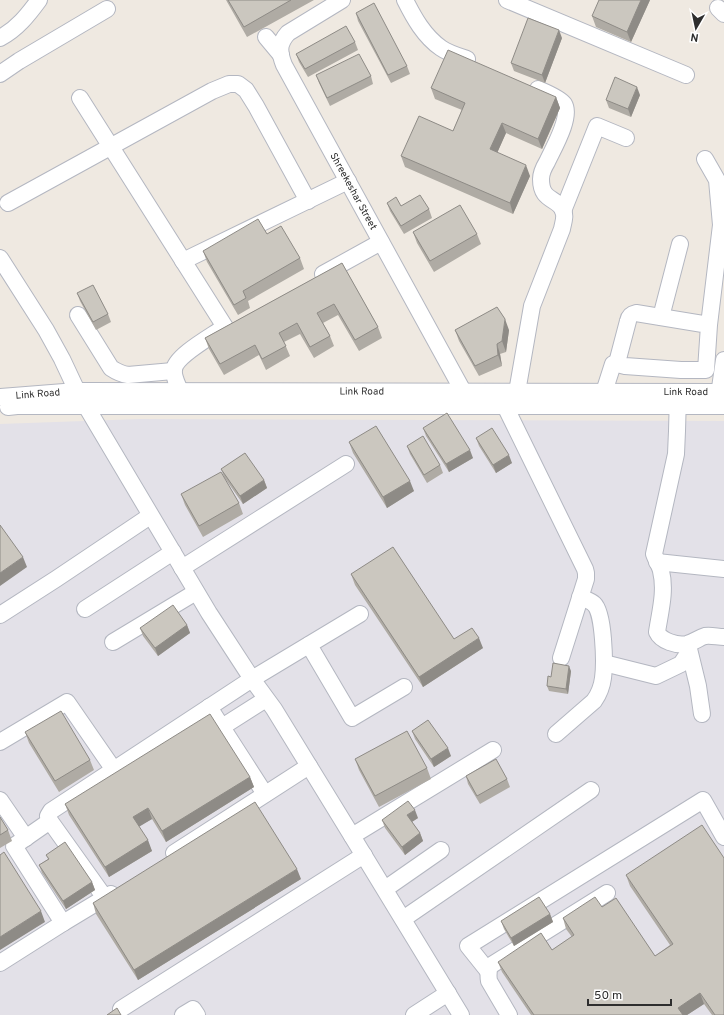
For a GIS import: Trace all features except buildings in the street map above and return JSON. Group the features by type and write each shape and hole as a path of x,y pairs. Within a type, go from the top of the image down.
{"street":[{"path":"0,38 17,27 39,0"},
{"path":"281,55 281,42 288,33 342,0"},
{"path":"405,0 420,28 430,39 441,48 482,66"},
{"path":"507,0 686,75"},
{"path":"0,74 19,61 108,9"},
{"name":"Shreekeshar Street","path":"266,37 281,55 284,65 381,242 463,399"},
{"path":"517,392 532,306 562,229 564,219 563,211 558,204 546,196 542,188 541,178 565,122 567,112 564,103 554,96 523,83"},
{"path":"8,202 212,91 229,84 238,84 246,90 308,201"},
{"path":"80,98 183,261 232,324 191,350 180,359 173,371 180,391"},
{"path":"563,211 597,126 626,138"},
{"path":"705,159 717,180 721,225 709,325 706,370 681,370 626,366 621,365 619,362 618,359 629,316 632,314 636,313 709,325"},
{"path":"183,261 348,181"},
{"path":"313,280 381,242"},
{"path":"661,317 680,244"},
{"path":"0,258 46,330 77,391 196,592 309,766 461,1015"},
{"path":"78,315 112,368 121,374 128,375 173,371"},
{"path":"721,399 724,360"},
{"path":"604,392 613,364 619,362"},
{"name":"Link Road","path":"0,397 77,391 180,391 463,399 505,406 678,399 721,399"},
{"name":"Link Road","path":"0,408 17,406 463,399 517,392 604,392 678,399"},
{"path":"678,399 676,454 654,554 661,570 663,591 657,632 659,636 672,643 680,644 688,648 698,686 702,714"},
{"path":"505,406 586,573 586,579 561,658"},
{"path":"182,568 346,464"},
{"path":"0,615 150,516"},
{"path":"85,609 173,552"},
{"path":"657,562 724,569"},
{"path":"113,642 196,592"},
{"path":"556,734 594,701 598,696 603,677 604,646 598,612 594,604 580,597"},
{"path":"104,898 50,821 48,816 51,811 209,707 360,614"},
{"path":"604,663 656,676 681,664 688,648 704,636 724,638"},
{"path":"309,645 352,718 404,687"},
{"path":"222,727 266,699"},
{"path":"0,742 67,702 114,770"},
{"path":"209,707 265,794"},
{"path":"352,836 493,750"},
{"path":"165,859 309,766"},
{"path":"403,919 591,790"},
{"path":"0,800 26,838"},
{"path":"488,971 468,946 703,800 724,837"},
{"path":"50,821 14,846 63,923"},
{"path":"385,889 441,850"},
{"path":"121,1009 364,855"},
{"path":"0,963 125,885"},
{"path":"510,1015 489,981 488,971 490,966 607,893"},
{"path":"414,1015 448,992"},
{"path":"183,1015 193,1009 197,1015"}],"shaded area":[{"path":"140,419 724,421 724,1015 0,1015 0,424"}]}
